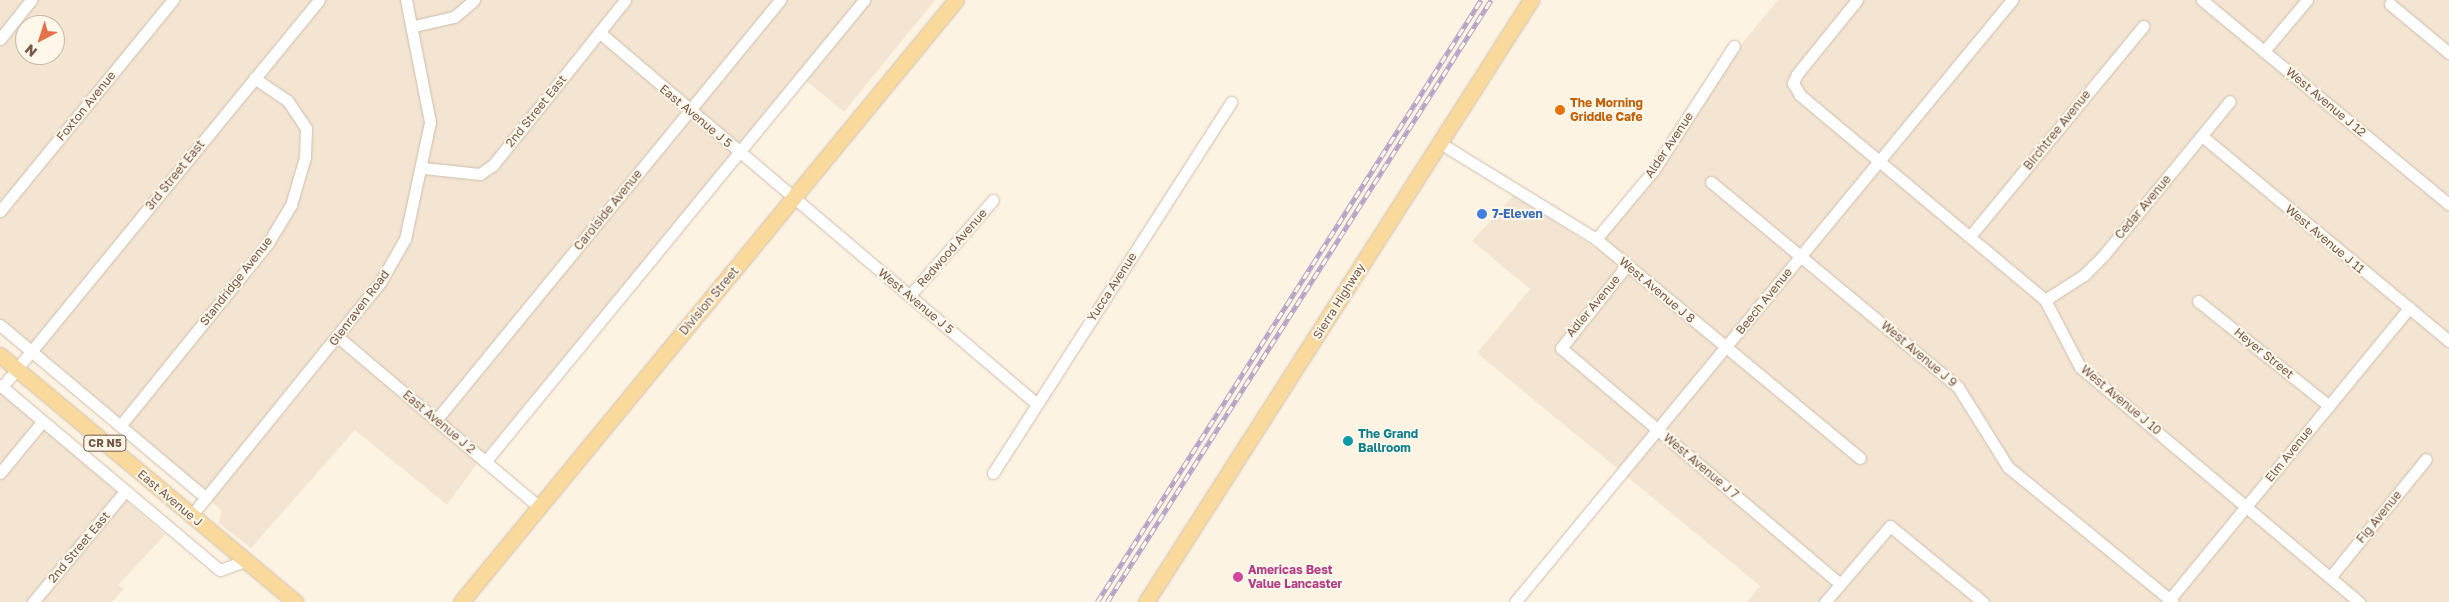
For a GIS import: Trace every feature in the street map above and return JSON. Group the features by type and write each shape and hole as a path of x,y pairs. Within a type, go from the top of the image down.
{"main road":[{"name":"Division Street","path":"460,602 794,199 956,0"},
{"name":"Sierra Highway","path":"1146,602 1531,0"},
{"name":"East Avenue J","path":"0,355 295,602"}],"street":[{"path":"0,39 32,0"},
{"name":"Foxton Avenue","path":"0,212 173,0"},
{"name":"3rd Street East","path":"1,386 32,351 319,0"},
{"name":"Glenraven Road","path":"191,516 338,337 381,281 405,239 423,168 430,122 414,26 406,0"},
{"path":"414,26 454,17 474,0"},
{"name":"2nd Street East","path":"423,168 480,174 493,165 625,0"},
{"name":"Carolside Avenue","path":"436,420 780,0"},
{"path":"485,462 864,0"},
{"name":"West Avenue J 10","path":"1857,0 1793,83 1800,95 1971,235 2045,300 2080,366 2332,575 2359,602"},
{"name":"Beech Avenue","path":"1515,602 2012,0"},
{"name":"West Avenue J 12","path":"2202,0 2449,204"},
{"path":"2264,51 2307,0"},
{"path":"2390,4 2449,53"},
{"name":"Birchtree Avenue","path":"1971,235 2143,26"},
{"name":"East Avenue J 5","path":"598,32 794,199"},
{"name":"Alder Avenue","path":"1596,239 1653,171 1734,46"},
{"name":"Standridge Avenue","path":"120,426 268,243 291,205 304,157 306,128 288,102 254,78"},
{"name":"Cedar Avenue","path":"2045,300 2084,275 2230,101"},
{"name":"Yucca Avenue","path":"993,473 1231,102"},
{"name":"West Avenue J 11","path":"2202,136 2449,341"},
{"name":"West Avenue J 8","path":"1440,143 1596,239 1860,458"},
{"name":"West Avenue J 9","path":"1711,182 1958,387 2008,467 2172,601"},
{"name":"West Avenue J 5","path":"794,199 910,295 1036,404"},
{"name":"Redwood Avenue","path":"910,295 993,200"},
{"name":"Adler Avenue","path":"1561,348 1627,265"},
{"name":"Heyer Street","path":"2198,301 2329,406"},
{"name":"Elm Avenue","path":"2172,601 2247,505 2409,308"},
{"name":"East Avenue J","path":"0,325 206,498"},
{"name":"East Avenue J 2","path":"338,337 539,507"},
{"name":"West Avenue J 7","path":"1561,348 1840,584"},
{"path":"1,386 220,570 246,561"},
{"path":"0,473 42,422"},
{"name":"Fig Avenue","path":"2332,575 2426,459"},
{"name":"2nd Street East","path":"33,602 125,491"},
{"path":"1825,602 1890,526 1979,601"}],"shaded area":[{"path":"0,0 935,0 844,112 798,74 484,454 447,505 355,430 251,548 219,523 221,510 0,321"},
{"path":"1778,0 2449,0 2449,602 1747,602 1760,586 1477,353 1530,289 1472,241 1514,195 1595,248 1654,178 1739,47"},
{"path":"0,388 165,535 118,585 124,589 112,602 0,602"}],"railway":[{"path":"1097,602 1481,0"},
{"path":"1107,602 1491,0"}],"place":[{"name":"The Morning Griddle Cafe","path":"1560,110"},
{"name":"7-Eleven","path":"1482,214"},
{"name":"The Grand Ballroom","path":"1348,441"},
{"name":"Americas Best Value Lancaster","path":"1238,577"}]}
